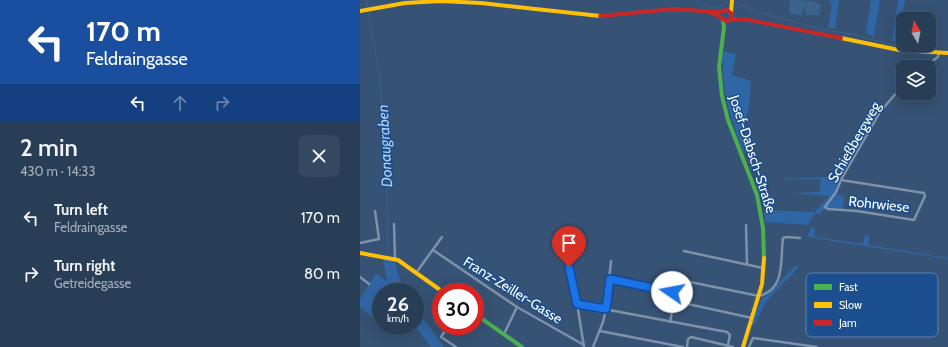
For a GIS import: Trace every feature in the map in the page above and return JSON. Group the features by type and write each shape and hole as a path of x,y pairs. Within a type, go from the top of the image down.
{"main road":[{"path":"722,19 721,13 732,0"},
{"name":"Josef-Dabsch-Straße","path":"723,38 730,20 732,0"},
{"path":"361,10 410,3 446,2 481,3 597,16 668,9 706,11 725,10 749,20 899,50 948,53"},
{"path":"706,11 722,19 749,20"},
{"name":"Josef-Dabsch-Straße","path":"722,19 723,38 719,66 722,96 728,120 760,205 764,235 764,268 759,296 742,347"},
{"path":"360,253 394,258 432,284"},
{"path":"484,320 522,347"}],"street":[{"path":"934,60 937,58 939,52"},
{"name":"Schießbergweg","path":"827,209 825,206 835,195 841,180 880,112 896,93"},
{"name":"Rohrwiese","path":"827,209 857,211 914,220 925,196 923,193 841,180"},
{"path":"360,243 379,239 375,211"},
{"path":"394,224 394,258"},
{"path":"746,225 747,264"},
{"path":"416,273 442,237"},
{"path":"670,322 674,301 671,299 676,278 759,296 767,294 779,282 783,238 800,238"},
{"name":"Franz-Zeiller-Gasse","path":"433,250 517,307 584,346"},
{"path":"684,251 764,268"},
{"path":"566,255 572,278 584,346"},
{"path":"592,347 600,330 606,309 611,261"},
{"path":"360,277 369,284"},
{"path":"610,279 672,292"},
{"path":"674,301 752,318"},
{"path":"577,304 728,333 730,335 728,346"},
{"path":"504,334 517,307"},
{"path":"600,330 683,347"},
{"path":"442,335 441,336 456,347"},
{"path":"686,347 690,337 733,347"},
{"path":"749,347 753,338 817,347"}],"shaded area":[{"path":"790,0 810,1 821,4 819,15 805,15 805,3 801,16 789,13"},
{"path":"829,0 839,0 835,28 828,28 832,5"},
{"path":"871,0 880,0 874,36 866,33"},
{"path":"898,0 905,0 903,12 896,12"},
{"path":"896,14 896,42 892,41"},
{"path":"723,51 736,54 732,75 751,81 749,106 742,135 745,156 735,130 725,92 723,79"},
{"path":"830,177 840,179 836,188 838,191 837,194 844,196 843,209 830,208 819,214 815,213 808,225 765,222 764,210 815,212 829,196 792,193 760,194 819,192 821,179 784,180"},
{"path":"811,227 815,228 814,237 863,244 865,235 870,236 868,245 948,259 807,237"},
{"path":"383,258 395,262 402,283 372,283 372,317 360,307 360,299 376,274 387,281"},
{"path":"795,266 799,266 788,280 787,279 766,302 754,325 750,325 762,298 767,295"},
{"path":"424,320 432,331 432,335 435,335 444,347 431,347 422,335 424,335"}],"waterway":[{"name":"Donaugraben","path":"366,0 380,78 386,152 388,255 390,266 397,283"},
{"path":"695,0 710,7 721,6 725,4 727,0"},
{"path":"738,4 759,12 823,30 852,34 896,46"},
{"name":"Donaugraben","path":"424,328 438,347"}],"traffic: fast":[{"path":"723,20 724,27 719,67 722,96 728,120 757,195 763,228 764,258"},
{"path":"484,320 522,347"}],"traffic: slow":[{"path":"731,13 732,0"},
{"path":"360,11 405,3 441,1 481,3 600,16"},
{"path":"841,38 899,50 948,53"},
{"path":"360,253 398,260 432,284"},
{"path":"743,347 762,284 764,258"}],"traffic: jam":[{"path":"600,16 673,9 718,12 727,10 732,14 731,19"},
{"path":"710,13 717,15 726,21 734,19 749,20 841,38"}],"route":[{"path":"569,267 577,304 606,309 610,279 672,292"}]}
